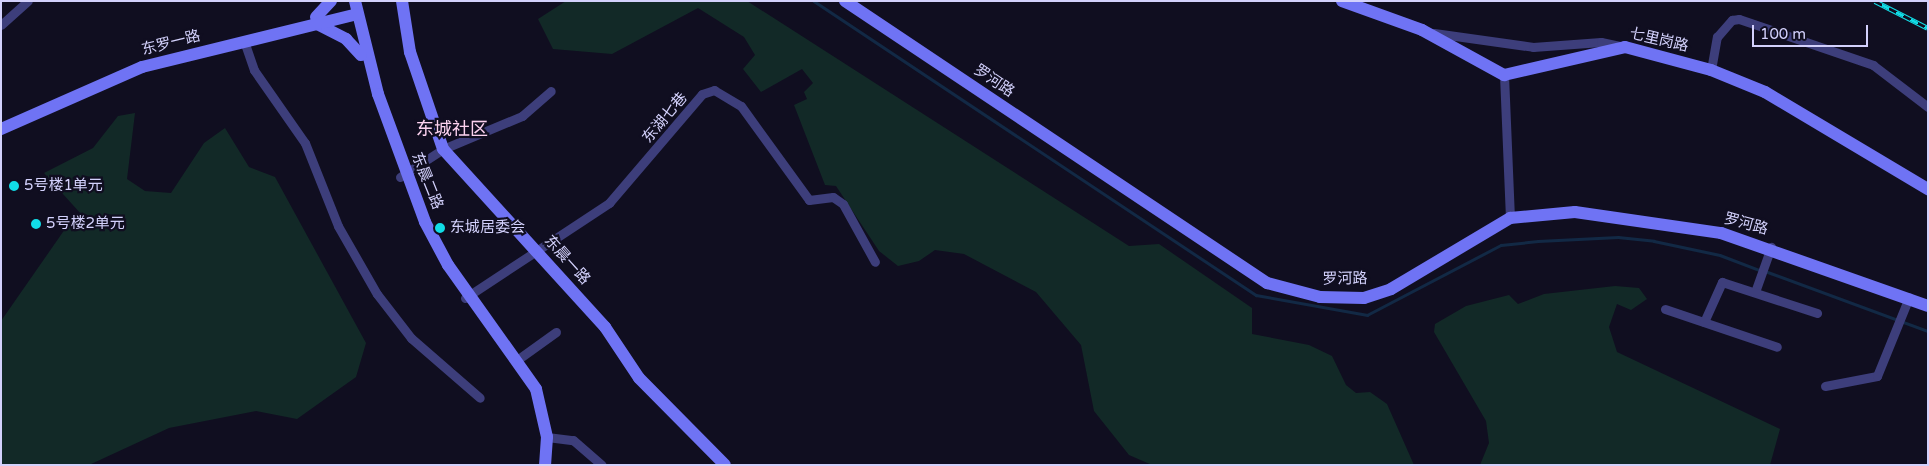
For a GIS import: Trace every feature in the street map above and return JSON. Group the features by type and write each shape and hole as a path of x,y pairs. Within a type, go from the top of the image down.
{"main road":[{"path":"331,1 317,21 346,39 361,55"},
{"name":"东晨一路","path":"402,1 410,52 443,149 605,327 639,378 725,465"},
{"name":"罗河路","path":"845,1 1267,283 1320,297 1364,298 1391,289 1510,218 1574,212 1621,216 1721,233 1771,248 1927,302"},
{"path":"1342,1 1422,30 1504,75"},
{"name":"东罗一路","path":"1,129 142,67 317,21 353,8"},
{"name":"东晨二路","path":"353,8 361,55 403,175 444,256 528,391 538,428 536,465"},
{"name":"东晨二路","path":"353,8 403,175"},
{"name":"东罗一路","path":"1,121 140,60 317,21"},
{"name":"七里岗路","path":"1504,75 1625,47 1712,70 1765,92 1928,189"},
{"name":"东晨二路","path":"468,296 517,360 536,389 547,437 545,465"}],"street":[{"path":"1,25 28,1"},
{"path":"1712,70 1717,37 1732,20 1739,19 1873,65 1928,107"},
{"path":"1422,30 1533,47 1601,42 1625,47"},
{"path":"244,41 254,70 305,143 338,226 377,294 411,338 480,398"},
{"path":"1504,75 1510,218"},
{"name":"东湖七巷","path":"468,296 535,248 590,219 609,203 702,94 714,90 741,106 809,200 833,197 843,204 875,262"},
{"path":"403,175 443,149 522,116 551,91"},
{"path":"1755,292 1771,248"},
{"path":"1704,322 1722,282 1817,313"},
{"path":"1825,386 1876,376 1897,330 1909,297"},
{"path":"1665,309 1777,347"},
{"path":"517,360 556,332"},
{"path":"547,437 573,440 602,465"}],"green space":[{"path":"566,1 747,1 1129,246 1159,244 1252,308 1252,334 1309,345 1332,356 1346,385 1356,393 1370,392 1387,404 1414,465 1152,465 1129,455 1094,411 1081,345 1036,292 964,254 935,250 919,261 898,266 879,251 836,186 825,185 794,105 807,99 804,92 813,83 802,69 761,92 743,69 755,55 744,37 698,8 612,54 553,49 538,19"},
{"path":"135,113 127,179 145,191 171,193 204,143 225,128 249,167 275,177 366,343 356,377 297,419 256,411 169,428 89,465 1,465 1,321 72,219 81,214 44,173 93,148 118,116"},
{"path":"1615,286 1639,288 1647,299 1631,310 1617,304 1609,327 1617,352 1780,429 1770,465 1480,465 1489,443 1486,421 1434,332 1435,324 1466,306 1509,295 1518,304 1544,294"}],"waterway":[{"path":"814,1 1256,295 1367,315 1501,245 1618,237 1654,241 1720,255 1759,270"},
{"path":"1765,271 1928,331"}],"railway":[{"path":"1875,1 1928,28"}],"place":[{"name":"5号楼1单元","path":"14,186"},
{"name":"5号楼2单元","path":"36,224"},
{"name":"东城居委会","path":"440,228"}],"district":[{"name":"东城社区","path":"452,129"}]}
